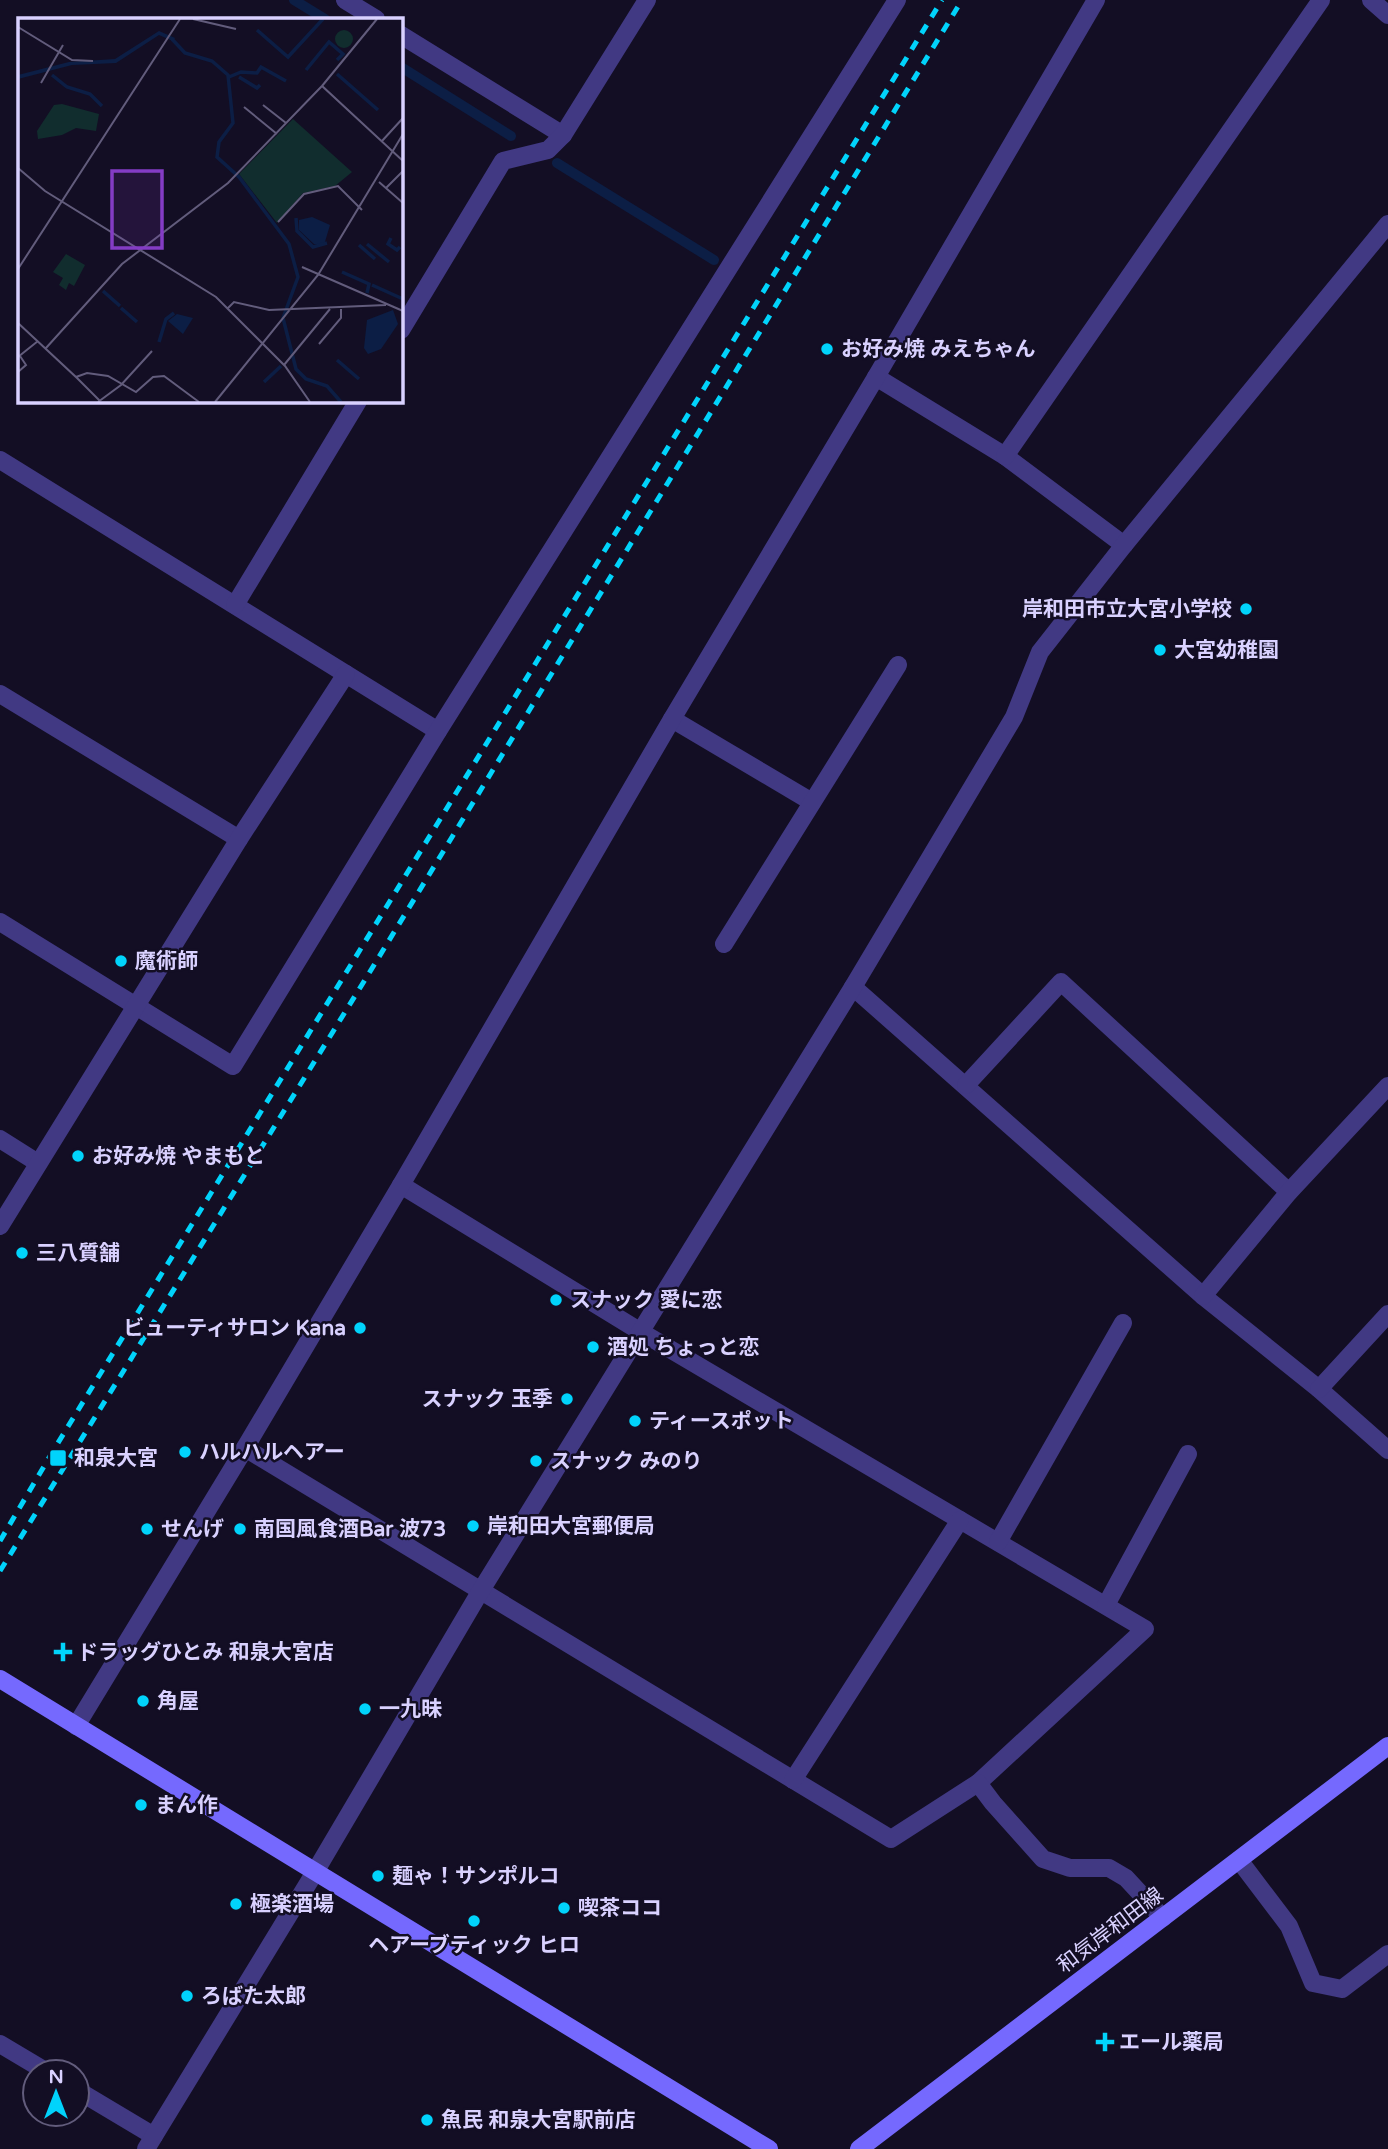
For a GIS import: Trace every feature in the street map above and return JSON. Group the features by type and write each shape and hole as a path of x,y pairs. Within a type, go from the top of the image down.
{"street":[{"path":"345,0 374,18"},
{"path":"402,328 503,161 548,150 562,135 647,0"},
{"path":"0,922 233,1066 438,731 897,0"},
{"path":"76,1726 401,1185 1096,0"},
{"path":"1004,456 1321,0"},
{"path":"1371,0 1388,15"},
{"path":"402,35 562,135"},
{"path":"91,2100 152,2144 480,1592 853,987 1014,717 1040,652 1124,545 1388,224"},
{"path":"876,377 1004,456 1124,545"},
{"path":"235,605 357,402"},
{"path":"0,460 438,731"},
{"path":"724,944 898,665"},
{"path":"0,1226 239,839 346,674"},
{"path":"0,694 239,839"},
{"path":"672,719 812,802"},
{"path":"966,1085 1061,982 1289,1192"},
{"path":"853,987 1203,1296 1319,1389 1388,1450"},
{"path":"1203,1296 1289,1192 1388,1086"},
{"path":"0,1139 38,1163"},
{"path":"245,1448 891,1839 978,1783 1145,1629 641,1332 401,1185"},
{"path":"1319,1389 1388,1314"},
{"path":"998,1542 1123,1323"},
{"path":"1105,1605 1188,1454"},
{"path":"793,1780 960,1520"},
{"path":"0,1679 769,2149"},
{"name":"和気岸和田線","path":"859,2149 1388,1746"},
{"path":"978,1783 1044,1859 1070,1868 1108,1868 1126,1878 1163,1918"},
{"path":"1239,1860 1289,1926 1313,1983 1342,1989 1388,1954"},
{"path":"0,2044 24,2058"}],"waterway":[{"path":"294,0 323,18"},
{"path":"402,68 511,136"},
{"path":"557,163 714,260"}],"railway":[{"path":"0,1541 942,0"},
{"path":"0,1571 371,970 962,0"}],"place":[{"name":"お好み焼 みえちゃん","path":"827,349"},
{"name":"岸和田市立大宮小学校","path":"1246,609"},
{"name":"大宮幼稚園","path":"1160,650"},
{"name":"魔術師","path":"121,961"},
{"name":"お好み焼 やまもと","path":"78,1156"},
{"name":"三八質舗","path":"22,1253"},
{"name":"スナック 愛に恋","path":"556,1300"},
{"name":"ビューティサロン Kana","path":"360,1328"},
{"name":"酒処 ちょっと恋","path":"593,1347"},
{"name":"スナック 玉季","path":"567,1399"},
{"name":"ティースポット","path":"635,1421"},
{"name":"ハルハルヘアー","path":"185,1452"},
{"name":"和泉大宮","path":"58,1458"},
{"name":"スナック みのり","path":"536,1461"},
{"name":"岸和田大宮郵便局","path":"473,1526"},
{"name":"せんげ","path":"147,1529"},
{"name":"南国風食酒Bar 波73","path":"240,1529"},
{"name":"ドラッグひとみ 和泉大宮店","path":"63,1652"},
{"name":"角屋","path":"143,1701"},
{"name":"一九昧","path":"365,1709"},
{"name":"まん作","path":"141,1805"},
{"name":"麺ゃ！サンポルコ","path":"378,1876"},
{"name":"極楽酒場","path":"236,1904"},
{"name":"喫茶ココ","path":"564,1908"},
{"name":"ヘアーブティック ヒロ","path":"474,1921"},
{"name":"ろばた太郎","path":"187,1996"},
{"name":"エール薬局","path":"1105,2042"},
{"name":"魚民 和泉大宮駅前店","path":"427,2120"}]}
